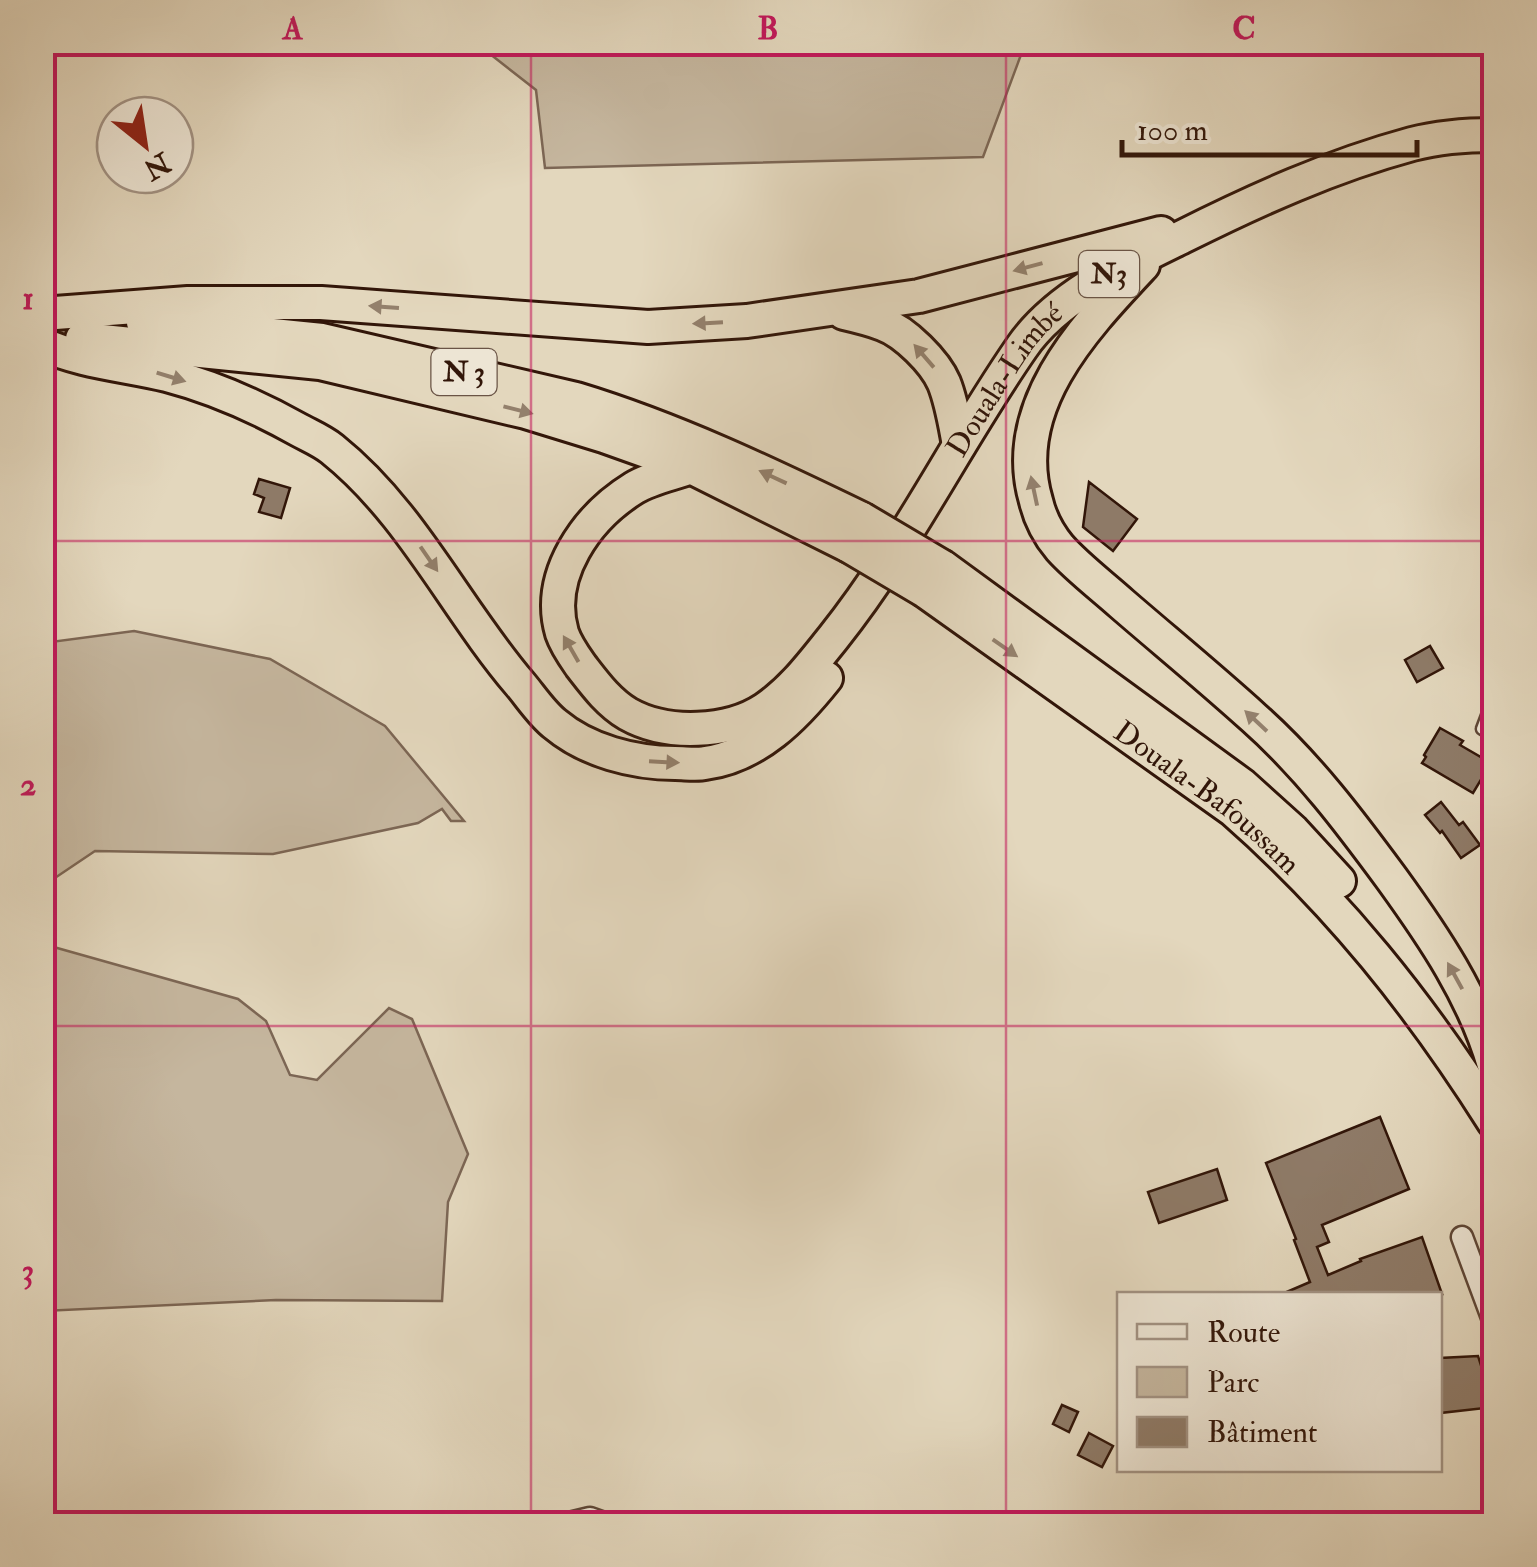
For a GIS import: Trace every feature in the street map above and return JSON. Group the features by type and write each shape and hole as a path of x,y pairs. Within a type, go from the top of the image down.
{"highway":[{"name":"Douala-Limbé","path":"864,600 1025,342 1080,292 1158,249 1306,179 1416,143 1494,135"},
{"path":"42,315 188,302 322,302 648,327 747,321 919,296 1224,217"},
{"path":"1158,249 1067,354 1035,415 1031,475 1042,518 1060,549 1257,720 1314,777 1427,927 1484,1031 1494,1064"},
{"path":"833,310 884,324 919,350 942,379 958,445"},
{"name":"N 3","path":"42,315 322,340 550,392 613,410 764,472 856,532"},
{"name":"N 3","path":"42,336 320,363 526,412 604,436 856,532"},
{"path":"42,344 171,376 264,410 329,447 377,490 497,657 555,724 618,756 660,763 706,763 755,745 802,708 834,668 849,643 864,600"},
{"path":"690,468 638,485 616,500 593,521 578,543 562,582 562,634 599,690 630,715 663,726 700,730 735,724 750,717 794,686 864,600"},
{"name":"Douala-Bafoussam","path":"856,532 1211,762 1271,810 1421,976 1494,1076"},
{"name":"Douala-Bafoussam","path":"934,579 1270,842 1340,915 1400,986 1494,1122"}],"street":[{"path":"1462,1237 1494,1323"},
{"path":"565,1524 590,1518 607,1524"}],"lane":[{"path":"1482,729 1494,698"}],"green space":[{"path":"476,43 1001,43 1022,52 983,157 545,168 536,90"},
{"path":"134,631 270,659 385,726 464,821 451,821 442,809 418,823 273,854 95,851 43,886 43,643"},
{"path":"43,944 238,999 266,1021 290,1075 317,1080 389,1008 412,1019 468,1154 448,1202 442,1301 276,1300 43,1311"}],"building":[{"path":"259,479 290,488 281,518 259,512 264,498 254,494"},
{"path":"1089,482 1137,519 1113,551 1083,527"},
{"path":"1430,646 1443,668 1417,682 1405,660"},
{"path":"1440,728 1491,763 1473,793 1422,763"},
{"path":"1441,802 1480,845 1461,858 1425,815"},
{"path":"1380,1117 1409,1189 1322,1225 1329,1242 1317,1247 1328,1275 1422,1237 1441,1292 1287,1292 1310,1282 1266,1163"},
{"path":"1217,1169 1227,1200 1159,1223 1148,1192"},
{"path":"1478,1356 1494,1407 1442,1413 1442,1358"},
{"path":"1062,1405 1078,1412 1069,1432 1053,1424"},
{"path":"1089,1433 1113,1446 1102,1467 1078,1455"}]}
